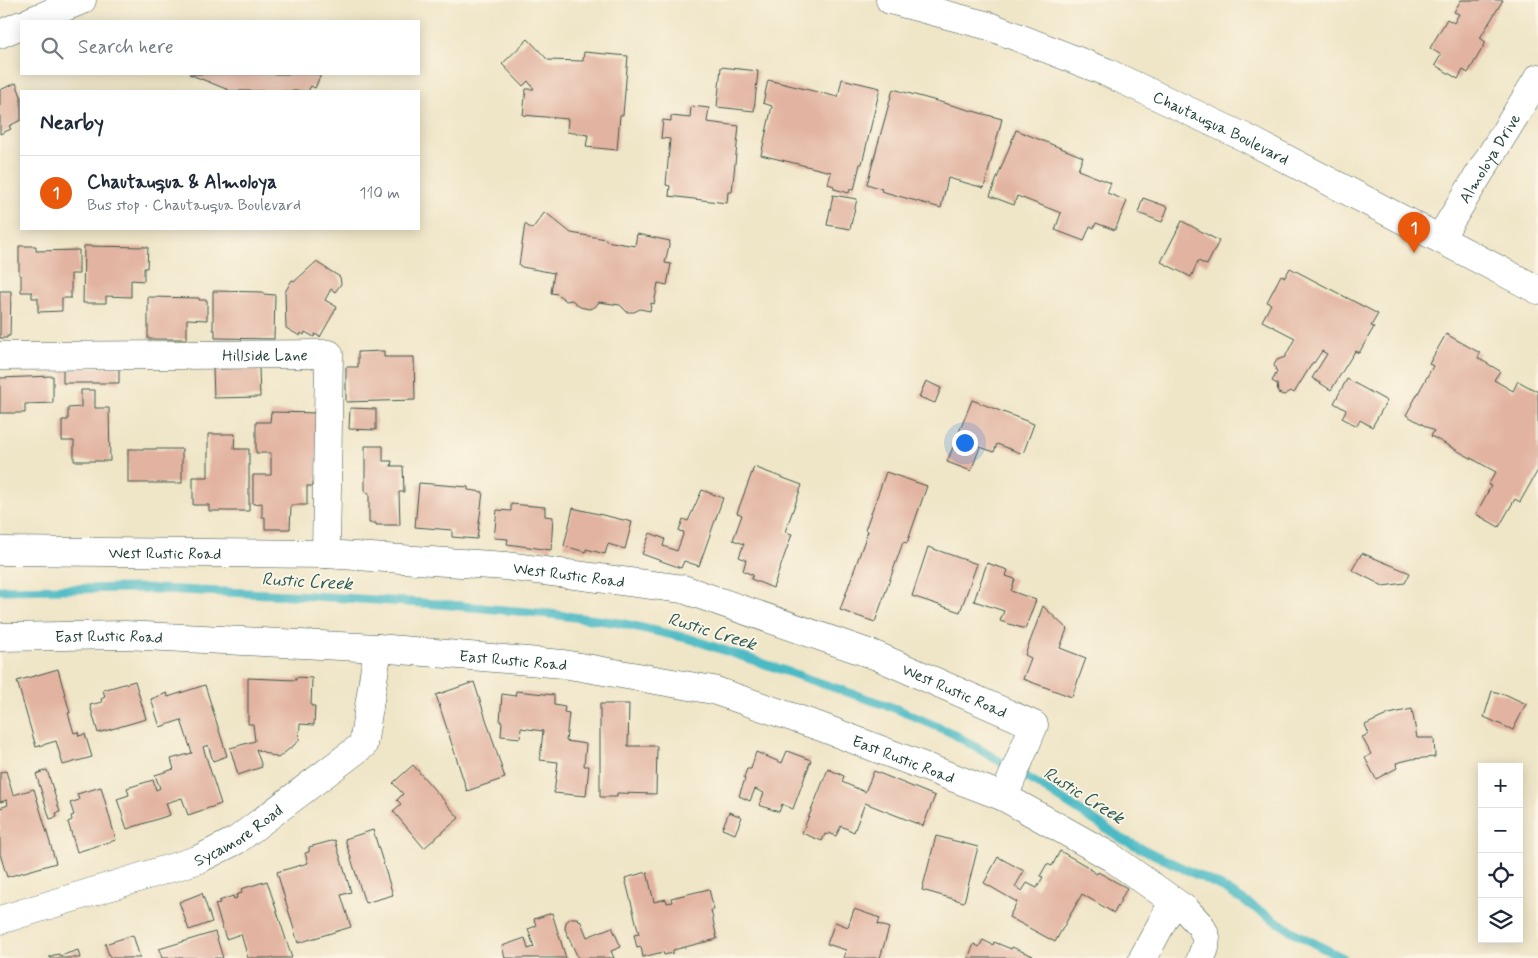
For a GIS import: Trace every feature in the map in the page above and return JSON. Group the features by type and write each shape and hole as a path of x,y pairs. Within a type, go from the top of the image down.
{"street":[{"path":"33,20 82,0"},
{"name":"Chautauqua Boulevard","path":"890,0 989,26 1106,72 1246,138 1538,290"},
{"path":"0,34 20,25"},
{"name":"Almoloya Drive","path":"1440,238 1538,78"},
{"name":"Hillside Lane","path":"0,356 329,354 326,554"},
{"name":"West Rustic Road","path":"0,551 326,554 506,566 683,590 877,656 1034,725 1012,777"},
{"name":"East Rustic Road","path":"0,637 125,635 378,648 563,664 713,690 821,727 1012,777 1111,857 1186,910 1201,926 1206,937 1205,948 1201,958"},
{"name":"Sycamore Road","path":"0,920 196,860 237,840 363,745 378,648"},
{"path":"1143,958 1173,902"}],"building":[{"path":"1461,0 1503,0 1480,38 1486,42 1468,73 1463,70 1458,79 1435,65 1441,55 1430,48 1447,19 1454,23 1459,14 1454,12"},
{"path":"528,39 548,60 583,61 584,52 628,56 623,115 620,115 617,150 586,147 588,135 567,132 568,119 523,115 526,89 534,89 528,81 523,86 502,64"},
{"path":"721,67 758,71 754,111 717,107"},
{"path":"191,75 321,75 315,88 311,86 309,90 229,90"},
{"path":"842,79 880,88 862,164 860,164 854,190 850,189 849,193 834,189 834,186 828,184 831,172 761,155 772,106 763,103 768,80 838,97"},
{"path":"16,83 20,93 20,120 9,126 11,129 0,134 0,90"},
{"path":"893,89 1002,119 984,188 948,178 941,208 881,191 882,189 867,184"},
{"path":"691,106 709,108 707,122 739,126 732,192 728,192 727,203 669,196 670,186 666,185 670,139 661,138 663,120 671,121 671,116 690,118"},
{"path":"1016,130 1083,157 1078,170 1111,183 1107,193 1127,201 1115,230 1096,223 1094,228 1090,226 1084,241 1055,230 1061,213 1017,196 1014,205 990,196"},
{"path":"833,195 857,199 850,229 827,225"},
{"path":"1143,198 1168,207 1162,222 1138,213"},
{"path":"545,212 571,233 635,246 637,234 670,241 665,263 671,264 667,285 658,283 654,304 651,303 650,311 640,309 634,312 627,312 620,305 599,302 595,307 589,309 580,307 572,300 566,301 558,294 551,293 554,273 519,265 525,224 532,229"},
{"path":"1182,221 1219,241 1207,265 1198,261 1191,277 1161,262"},
{"path":"19,246 36,246 36,251 79,250 79,274 71,274 71,298 62,298 62,311 38,312 38,298 32,298 32,292 21,292"},
{"path":"84,246 148,247 147,268 144,268 144,281 131,280 131,297 106,296 106,303 83,303"},
{"path":"316,262 340,277 341,284 335,292 331,289 325,300 337,307 320,337 315,334 314,337 305,332 304,335 301,333 300,336 286,328 285,292 292,280 295,281"},
{"path":"1290,268 1378,314 1371,326 1374,327 1359,353 1355,351 1331,390 1312,378 1327,354 1322,351 1294,393 1291,391 1284,395 1278,393 1277,384 1272,381 1277,372 1274,365 1277,360 1285,357 1295,338 1262,321 1271,304 1267,302 1281,275 1285,277"},
{"path":"0,291 11,291 10,336 7,336 7,338 0,338"},
{"path":"213,291 263,292 263,294 275,295 274,339 215,338 215,330 213,330"},
{"path":"148,297 199,298 199,300 207,300 207,320 187,319 187,339 148,339"},
{"path":"1446,334 1480,353 1478,358 1500,371 1494,380 1513,391 1518,381 1538,392 1538,470 1520,502 1515,499 1499,527 1476,514 1491,486 1488,485 1496,472 1431,436 1434,431 1406,415 1433,366 1429,364"},
{"path":"384,351 384,357 414,357 415,400 346,402 346,367 358,367 358,352"},
{"path":"119,367 119,383 63,383 63,368"},
{"path":"259,368 260,397 214,398 213,369"},
{"path":"53,376 53,403 25,404 25,413 0,413 0,378"},
{"path":"1347,379 1387,401 1372,427 1360,420 1357,426 1342,418 1346,410 1334,403"},
{"path":"926,381 941,388 935,403 919,397"},
{"path":"81,390 95,390 95,408 109,408 110,461 74,461 74,441 62,441 62,420 68,420 68,408 81,407"},
{"path":"972,400 1034,424 1023,454 997,444 994,452 980,447 971,471 947,462"},
{"path":"350,408 376,409 376,430 349,429"},
{"path":"271,412 321,413 316,486 307,486 307,505 291,505 290,529 265,529 265,517 262,517 262,503 253,504 253,475 271,475 271,453 256,453 256,422 270,422"},
{"path":"208,434 235,434 234,449 249,449 249,511 209,511 209,505 193,505 193,477 208,477"},
{"path":"365,446 383,446 383,461 392,461 391,466 403,466 404,492 399,492 400,525 376,525 376,523 369,523 369,493 365,492"},
{"path":"128,449 182,449 182,483 128,483"},
{"path":"754,467 802,485 785,532 792,534 773,588 751,579 753,575 743,571 746,560 739,557 744,544 733,540 742,515 737,513"},
{"path":"886,472 927,486 907,543 903,542 875,622 840,610 868,531 865,530"},
{"path":"419,483 468,487 468,490 483,492 477,539 452,537 452,530 415,527"},
{"path":"702,490 723,498 699,566 684,561 681,568 642,554 650,533 665,539 663,546 677,551 684,532 679,531 683,519 688,521"},
{"path":"511,504 545,507 545,516 553,517 551,550 507,544 508,539 494,538 497,510 511,511"},
{"path":"573,508 632,522 625,549 608,544 605,554 586,549 586,552 564,546"},
{"path":"928,547 977,564 960,612 912,596"},
{"path":"1362,553 1410,573 1405,583 1383,586 1352,570"},
{"path":"987,563 1008,570 1006,576 1015,579 1011,591 1036,600 1025,629 1000,621 1004,611 974,601"},
{"path":"1043,606 1067,629 1060,648 1086,658 1072,697 1023,679 1031,658 1025,655"},
{"path":"58,669 74,733 78,732 79,736 85,734 92,757 63,765 56,741 36,747 17,681"},
{"path":"296,677 312,678 311,706 315,706 314,725 300,724 299,741 278,758 256,749 262,767 238,775 230,748 255,741 253,724 248,724 248,678 296,680"},
{"path":"135,681 146,719 98,733 90,705 102,702 101,699 105,697 103,690"},
{"path":"474,682 505,778 467,791 436,695"},
{"path":"205,685 227,756 213,761 208,745 203,747 221,804 188,815 182,798 166,803 170,815 127,829 117,799 129,795 127,788 153,780 156,790 160,788 155,775 174,769 171,759 192,753 181,720 160,727 151,699 167,693 168,697"},
{"path":"516,691 554,695 554,705 565,707 564,712 569,713 566,741 586,744 584,766 589,766 586,796 554,793 558,762 540,760 543,731 521,728 520,738 501,736 502,694 515,696"},
{"path":"1492,691 1507,695 1526,704 1513,730 1484,717"},
{"path":"600,704 629,704 628,746 657,746 656,794 617,793 617,797 600,797"},
{"path":"1412,709 1417,738 1434,738 1435,757 1412,759 1396,763 1397,768 1376,779 1365,758 1371,754 1362,737 1369,734 1365,725 1389,714"},
{"path":"787,751 811,760 793,809 782,804 779,812 759,805 764,793 755,789 750,801 739,796 747,769 751,769 756,752 782,763"},
{"path":"413,765 459,818 424,848 393,811 401,804 397,800 403,794 393,783"},
{"path":"828,769 844,776 842,782 865,792 874,771 935,796 923,826 865,803 854,832 841,826 836,836 829,833 828,835 825,834 822,841 802,833"},
{"path":"47,770 60,812 56,813 57,817 50,819 36,774"},
{"path":"6,771 13,795 34,789 56,863 7,877 0,854 0,808 8,805 7,800 0,802 0,772"},
{"path":"101,787 116,840 77,852 68,822 72,820 71,816 74,815 70,803 79,800 77,794"},
{"path":"729,812 742,817 735,834 722,829"},
{"path":"373,830 393,895 365,903 345,839"},
{"path":"936,836 978,847 964,902 922,890"},
{"path":"335,840 351,892 341,895 351,927 298,943 277,872 308,863 305,853 309,852 309,847"},
{"path":"1060,851 1097,874 1098,872 1127,888 1114,913 1082,894 1055,942 1009,917 1017,902 984,883 998,857 1024,871 1015,887 1022,891 1027,883 1037,888 1043,877 1040,876 1047,864 1052,866"},
{"path":"647,872 654,902 666,899 667,903 672,902 671,898 709,889 714,910 711,910 717,939 673,950 673,953 664,955 663,952 643,957 641,947 637,948 634,935 639,934 625,878"},
{"path":"267,881 292,958 248,958 241,934 226,939 215,904 233,896 234,899 237,898 236,895 242,893 241,889"},
{"path":"202,893 212,922 189,930 179,902"},
{"path":"854,909 880,918 878,924 889,928 880,958 843,958 846,950 827,944 835,922 848,927"},
{"path":"552,913 566,958 505,958 502,946 525,938 528,949 534,947 528,929 536,926 534,919"},
{"path":"571,918 577,918 581,922 587,937 612,927 621,947 611,951 614,958 578,958 565,929 566,922"},
{"path":"215,932 223,958 162,958 159,949"},
{"path":"133,935 140,958 110,958 105,944"},
{"path":"983,940 993,945 994,942 1011,949 1012,947 1033,956 1032,958 968,958 974,944 979,947"},
{"path":"78,950 80,958 50,958 50,956 59,954 60,956"}],"waterway":[{"name":"Rustic Creek","path":"0,590 133,588 438,604 550,614 620,623 691,639 897,709 952,733 1038,784 1124,840 1220,886 1300,936 1343,958"}],"place":[{"name":"Chautauqua & Almoloya","path":"1414,253"}]}
